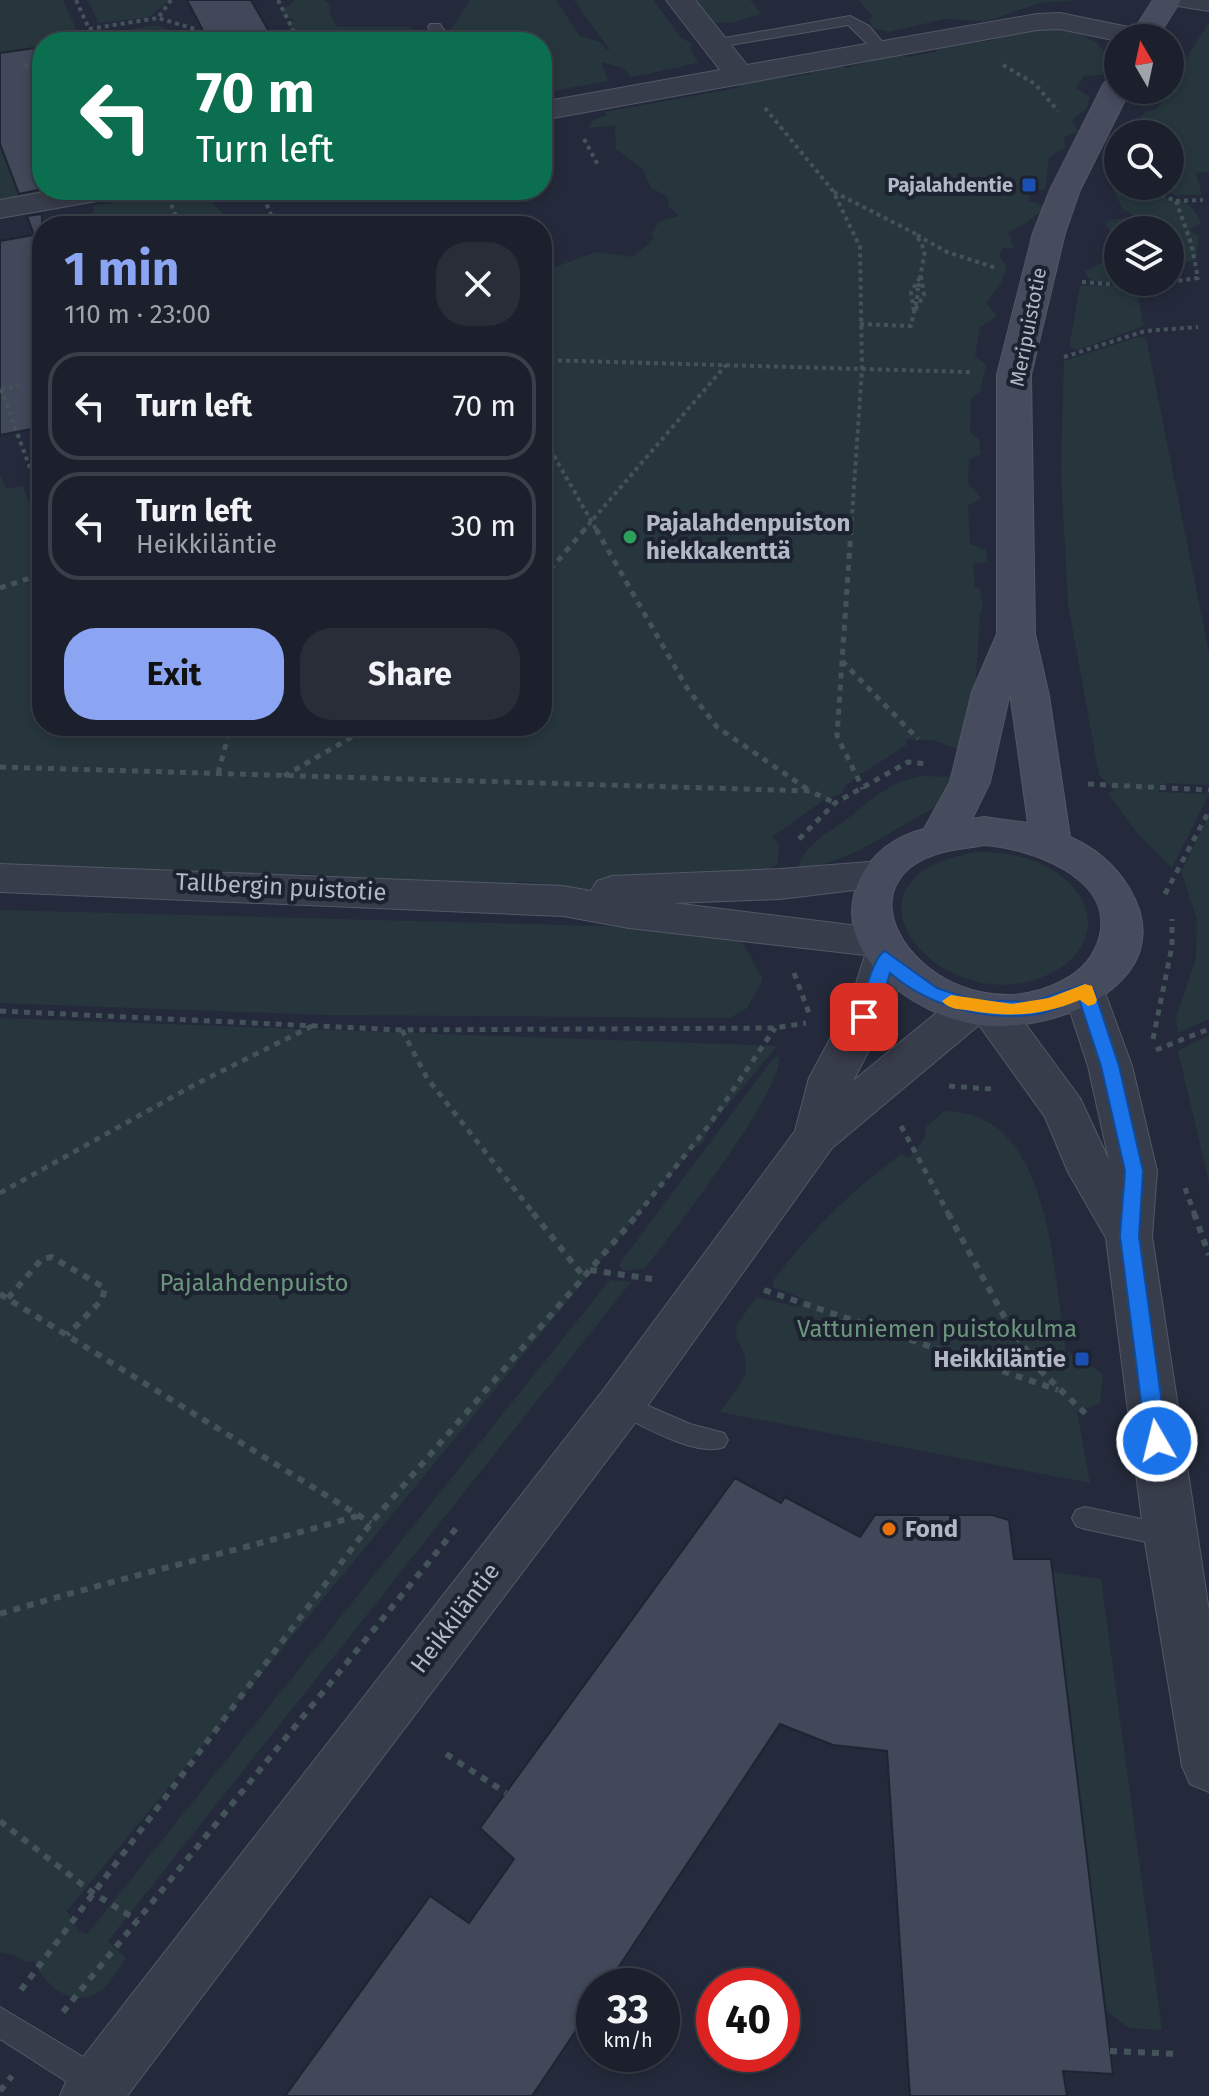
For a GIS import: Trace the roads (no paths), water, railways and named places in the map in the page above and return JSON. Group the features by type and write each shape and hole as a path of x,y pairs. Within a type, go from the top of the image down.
{"main road":[{"path":"1152,24 1167,0"},
{"name":"Meripuistotie","path":"1051,844 1030,696 1016,634 1014,375 1049,233 1065,190 1108,104"},
{"name":"Meripuistotie","path":"940,836 962,808 967,795 976,770 991,693 1016,634"},
{"path":"984,831 1007,832 1051,844 1097,873 1116,899 1121,913 1122,942 1117,956 1110,969 1085,990 1033,1009 982,1008 931,993 898,971 881,949 869,907 881,875 905,851 940,836 984,831"}],"street":[{"path":"680,0 739,75"},
{"path":"1188,0 1209,3"},
{"path":"552,109 1049,21 1104,31"},
{"path":"0,209 51,200"},
{"name":"Tallbergin puistotie","path":"563,901 628,888 780,884 881,875"},
{"name":"Tallbergin puistotie","path":"0,878 136,881 563,901 881,949"},
{"name":"Heikkiläntie","path":"816,1136 831,1078 873,1000 881,949"},
{"path":"1085,990 1128,1135 1134,1171 1129,1236 1170,1536 1209,1766"},
{"path":"982,1008 1064,1110 1091,1172 1129,1236"},
{"name":"Heikkiläntie","path":"95,2090 621,1404 816,1136 982,1008"}],"lane":[{"path":"713,44 850,20 864,29 882,50"},
{"path":"435,27 438,32"},
{"path":"621,1404 686,1434 715,1440"},
{"path":"1085,1518 1170,1536"},
{"path":"0,2022 37,2045 95,2090"}],"place":[{"name":"Pajalahdentie","path":"1029,185"},
{"name":"Pajalahdenpuiston hiekkakenttä","path":"630,537"},
{"name":"Heikkiläntie","path":"1082,1359"},
{"name":"Fond","path":"889,1529"}],"park label":[{"name":"Pajalahdenpuisto","path":"254,1283"},
{"name":"Vattuniemen puistokulma","path":"937,1329"}]}
